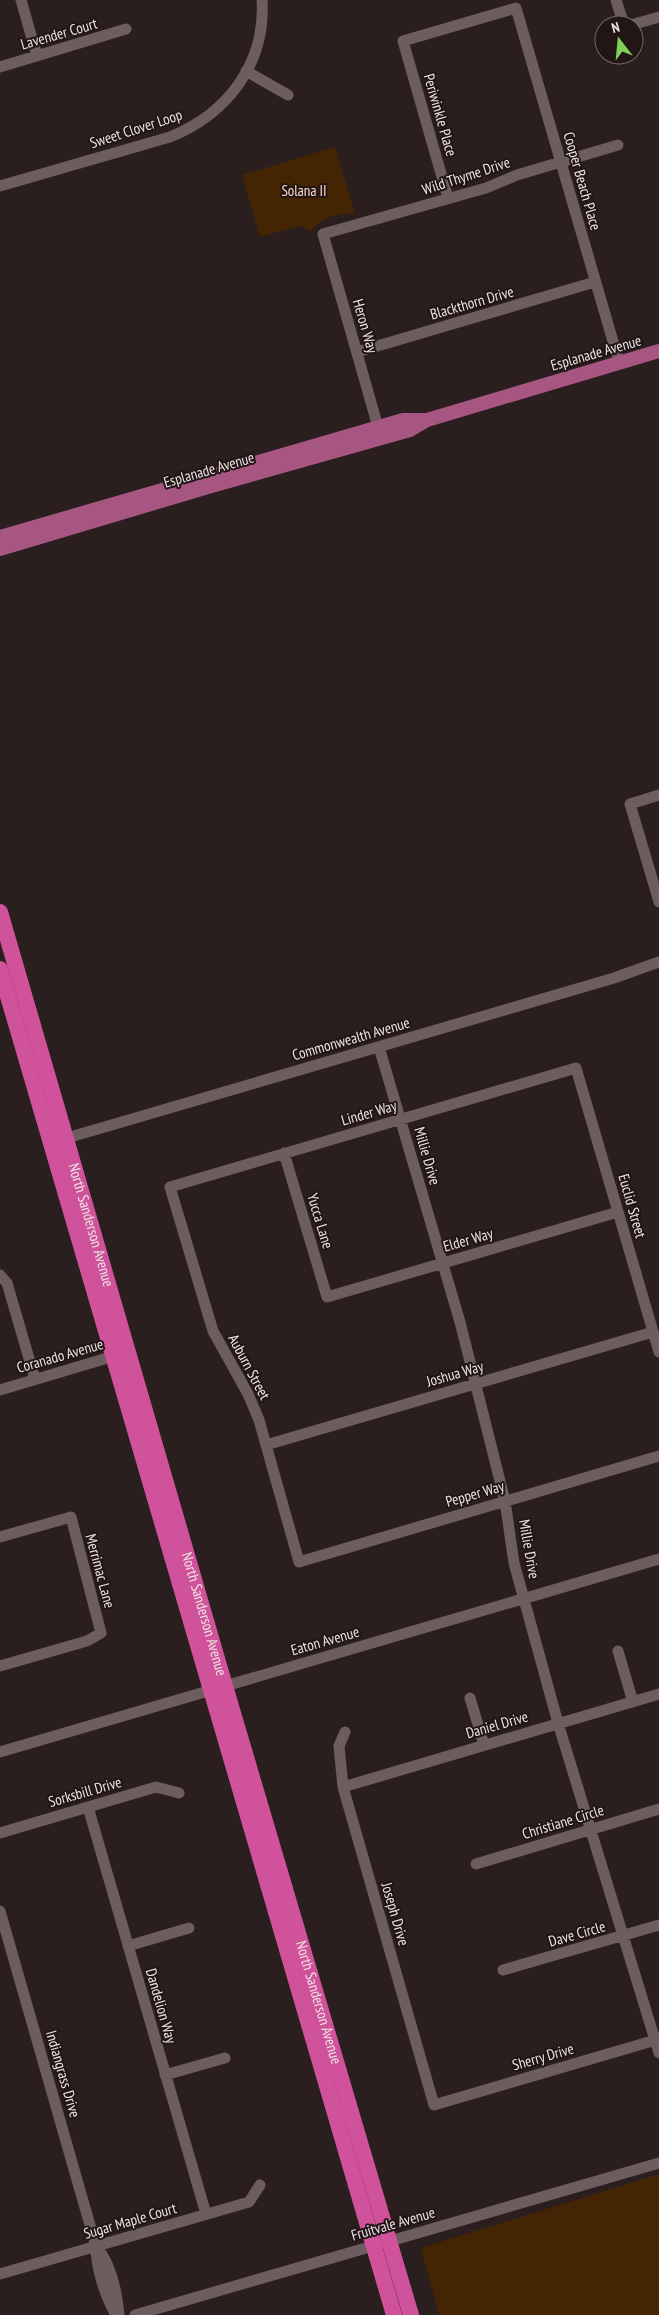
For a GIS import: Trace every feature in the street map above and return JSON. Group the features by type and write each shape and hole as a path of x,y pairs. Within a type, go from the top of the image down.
{"highway":[{"name":"North Sanderson Avenue","path":"0,912 58,1140 381,2243 394,2315"},
{"name":"North Sanderson Avenue","path":"0,968 58,1140"},
{"name":"North Sanderson Avenue","path":"381,2243 411,2315"}],"main road":[{"name":"Esplanade Avenue","path":"0,549 208,487 410,430 426,420 659,351"},
{"name":"Esplanade Avenue","path":"0,537 403,420 426,420"}],"street":[{"path":"21,0 37,56"},
{"name":"Sweet Clover Loop","path":"0,186 170,137 206,119 223,105 246,71 256,52 260,35 262,0"},
{"path":"616,0 620,15"},
{"name":"Cooper Beach Place","path":"403,41 516,8 619,362"},
{"path":"644,21 659,17"},
{"name":"Lavender Court","path":"0,66 126,29"},
{"name":"Periwinkle Place","path":"403,41 448,198"},
{"path":"246,71 288,95"},
{"name":"Wild Thyme Drive","path":"323,234 486,188 517,175 618,145"},
{"name":"Heron Way","path":"323,234 378,427"},
{"name":"Blackthorn Drive","path":"357,352 595,282"},
{"path":"659,795 630,804 659,902"},
{"name":"Commonwealth Avenue","path":"58,1140 614,978 659,962"},
{"name":"Millie Drive","path":"379,1047 443,1264 475,1384 504,1501 514,1563 558,1723 657,2039 659,2053"},
{"name":"Linder Way","path":"170,1187 576,1068"},
{"name":"Euclid Street","path":"576,1068 659,1352"},
{"name":"Yucca Lane","path":"284,1154 327,1297"},
{"name":"Auburn Street","path":"170,1187 209,1318 220,1345 254,1406 299,1562"},
{"name":"Elder Way","path":"327,1297 618,1212"},
{"path":"0,1274 7,1284 35,1379"},
{"name":"Joshua Way","path":"266,1445 653,1332"},
{"name":"Coranado Avenue","path":"0,1390 121,1354"},
{"name":"Pepper Way","path":"299,1562 659,1456"},
{"name":"Merrimac Lane","path":"0,1537 70,1517 101,1633 86,1641 0,1666"},
{"name":"Eaton Avenue","path":"0,1752 659,1559"},
{"path":"618,1651 633,1702"},
{"name":"Daniel Drive","path":"344,1787 484,1744 659,1694"},
{"path":"470,1698 484,1744"},
{"name":"Joseph Drive","path":"345,1732 339,1746 344,1787 434,2104"},
{"name":"Sorksbill Drive","path":"0,1832 156,1787 179,1793"},
{"name":"Dandelion Way","path":"88,1807 206,2214"},
{"name":"Christiane Circle","path":"476,1864 659,1809"},
{"name":"Indiangrass Drive","path":"0,1911 96,2246 96,2257 109,2303 118,2315"},
{"name":"Dave Circle","path":"503,1970 624,1936 659,1924"},
{"path":"128,1946 189,1928"},
{"name":"Sherry Drive","path":"434,2104 657,2039"},
{"path":"165,2075 225,2058"},
{"name":"Fruitvale Avenue","path":"135,2315 659,2163"},
{"name":"Sugar Maple Court","path":"0,2274 248,2202 260,2185"}],"green space":[{"name":"Solana II","path":"335,147 355,213 342,214 326,219 311,231 300,226 260,237 242,175"},
{"path":"659,2174 659,2315 439,2315 421,2248"}]}
